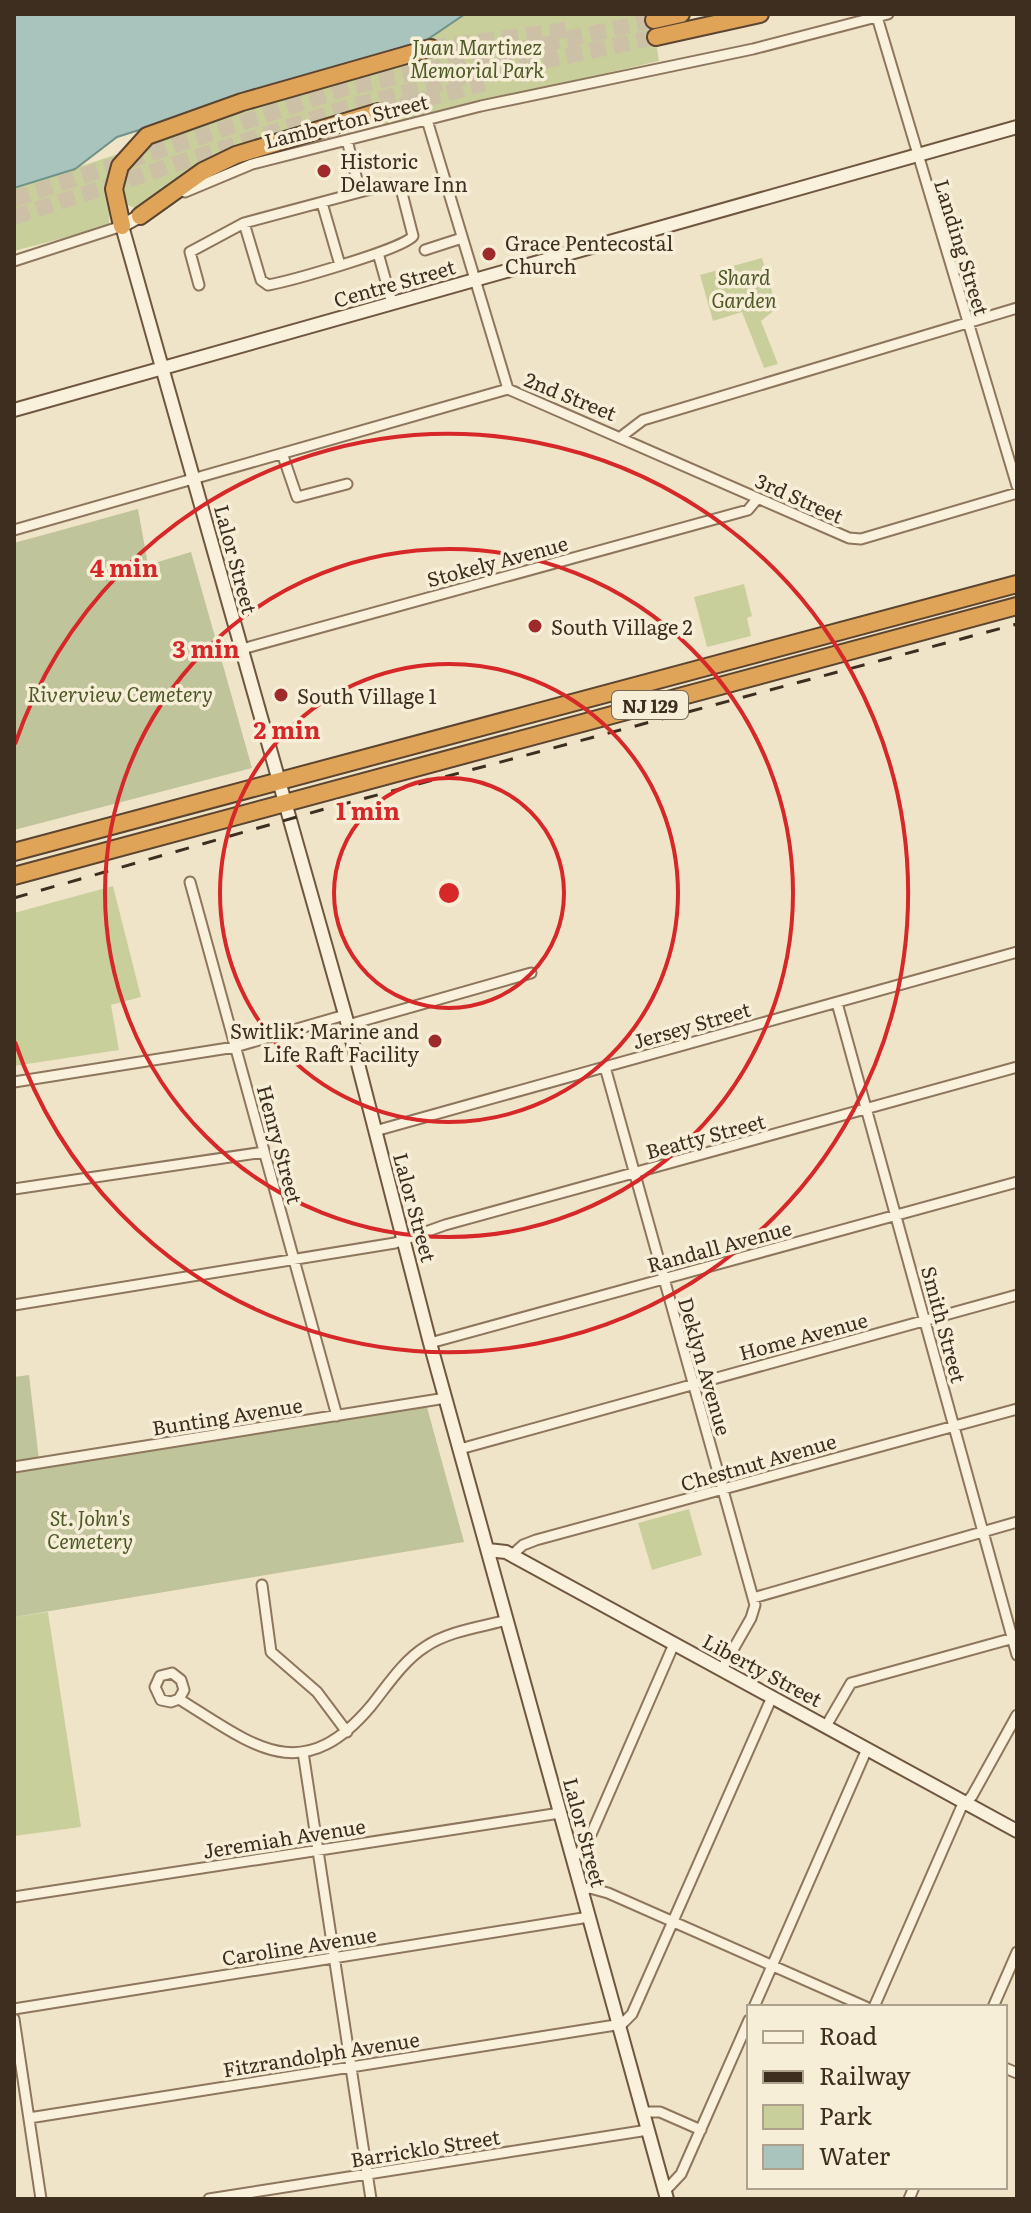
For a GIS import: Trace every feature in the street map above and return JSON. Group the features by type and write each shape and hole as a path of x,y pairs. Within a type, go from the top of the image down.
{"highway":[{"path":"681,14 655,28 760,14"},
{"path":"122,226 114,189 120,166 147,136 242,102 431,48"},
{"path":"140,216 203,171 236,155 378,112"},
{"name":"NJ 129","path":"14,852 1017,584"},
{"name":"NJ 129","path":"14,876 1017,606"}],"main road":[{"name":"Centre Street","path":"14,410 1017,127"},
{"name":"Lamberton Street","path":"122,226 140,216"},
{"name":"Lalor Street","path":"122,226 346,1020 430,1343 666,2195"},
{"name":"Liberty Street","path":"488,1550 502,1550 512,1555 1017,1831"}],"street":[{"name":"Lamberton Street","path":"140,216 226,173 347,140 753,49 888,14"},
{"name":"Landing Street","path":"877,17 1017,486"},
{"path":"427,120 508,389"},
{"path":"347,140 360,192"},
{"path":"199,285 190,252 244,223 390,184 398,186 413,230 410,241 268,285 261,280 244,223"},
{"path":"322,203 340,265"},
{"name":"Lamberton Street","path":"14,261 122,226"},
{"path":"425,250 462,238"},
{"path":"378,253 392,303"},
{"name":"2nd Street","path":"14,530 283,456 508,389 622,436 643,420 1017,308"},
{"name":"3rd Street","path":"622,436 757,499 856,539 1017,493"},
{"path":"283,456 297,497 347,484"},
{"name":"Stokely Avenue","path":"242,649 748,510 757,499"},
{"name":"Henry Street","path":"190,882 337,1416"},
{"name":"Jersey Street","path":"375,1131 1017,952"},
{"path":"14,1082 235,1047 531,973"},
{"name":"Smith Street","path":"837,1003 1015,1637 1017,1655"},
{"name":"Deklyn Avenue","path":"605,1067 753,1598"},
{"name":"Beatty Street","path":"14,1305 395,1243 1017,1067"},
{"path":"14,1189 264,1152"},
{"name":"Randall Avenue","path":"430,1343 1017,1182"},
{"name":"Home Avenue","path":"460,1449 1017,1295"},
{"name":"Bunting Avenue","path":"14,1467 446,1398"},
{"name":"Chestnut Avenue","path":"512,1555 523,1545 536,1540 1017,1409"},
{"path":"722,1669 755,1610 753,1598 1017,1522"},
{"path":"262,1585 271,1652 286,1669 317,1692 347,1732"},
{"path":"179,1699 258,1747 303,1752 330,1744 347,1732 412,1657 427,1645 507,1620"},
{"path":"826,1726 851,1683 1015,1637"},
{"path":"573,1858 586,1846 674,1644"},
{"path":"619,2025 632,2014 772,1697"},
{"path":"875,2005 965,1803 1017,1715"},
{"path":"755,2005 867,1749"},
{"path":"303,1752 371,2199"},
{"name":"Jeremiah Avenue","path":"14,1897 560,1813"},
{"path":"581,1890 590,1888 608,1893 861,2005"},
{"name":"Caroline Avenue","path":"14,2009 589,1917"},
{"path":"994,2005 1017,1952"},
{"path":"14,2019 17,2064 41,2199"},
{"name":"Fitzrandolph Avenue","path":"29,2118 619,2025"},
{"path":"666,2195 676,2184 747,2025"},
{"path":"643,2112 660,2112 701,2130"},
{"name":"Barricklo Street","path":"209,2199 648,2130"}],"green space":[{"name":"Juan Martinez Memorial Park","path":"465,14 652,14 659,61 381,125 377,108 273,139 140,208 131,207 122,197 121,180 131,157 168,130 431,56 428,39"},
{"path":"118,154 110,179 109,226 14,251 14,188"},
{"name":"Shard Garden","path":"762,258 777,308 761,321 778,364 764,368 742,312 713,321 700,275"},
{"name":"Riverview Cemetery","path":"138,509 148,565 191,552 252,768 14,830 14,543"},
{"path":"744,584 752,616 747,618 751,636 707,647 694,597"},
{"path":"113,886 141,997 111,1005 119,1050 14,1066 14,913"},
{"name":"St. John's Cemetery","path":"29,1375 39,1460 425,1400 464,1542 14,1617 14,1377"},
{"path":"689,1509 702,1555 652,1570 638,1523"},
{"path":"48,1612 81,1827 14,1836 14,1617"}],"water":[{"path":"14,14 465,14 428,39 117,137 75,169 14,188"}],"tunnel":[{"path":"14,199 346,88 654,20"},
{"path":"431,48 573,29"},
{"path":"14,217 352,106 454,80 656,37"},
{"path":"378,112 484,83"}],"railway":[{"path":"14,898 321,810 1017,624"}],"place":[{"name":"Historic Delaware Inn","path":"324,171"},
{"name":"Grace Pentecostal Church","path":"489,254"},
{"name":"South Village 2","path":"535,626"},
{"name":"South Village 1","path":"281,695"},
{"name":"Switlik: Marine and Life Raft Facility","path":"435,1041"}]}
